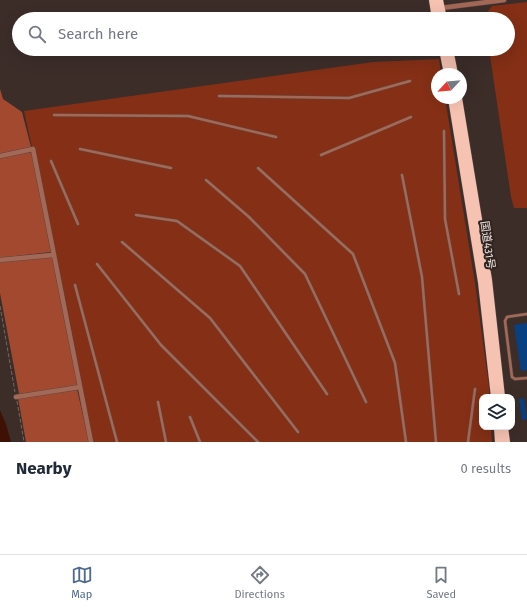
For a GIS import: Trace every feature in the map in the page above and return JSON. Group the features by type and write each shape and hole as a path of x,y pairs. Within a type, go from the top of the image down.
{"highway":[{"path":"432,0 435,12"},
{"path":"444,56 447,68"},
{"path":"450,56 453,68"},
{"name":"国道431号","path":"453,104 482,282 495,394"},
{"name":"国道431号","path":"459,104 488,280 501,394"},
{"path":"498,430 499,442"},
{"path":"504,430 506,442"}],"street":[{"path":"440,4 504,0"},
{"path":"0,156 33,149 91,442"},
{"path":"0,260 54,255"},
{"path":"16,397 80,387"}],"lane":[{"path":"219,96 349,98 410,81"},
{"path":"54,116 188,116 276,137"},
{"path":"321,155 411,117"},
{"path":"444,131 446,219 459,294"},
{"path":"80,149 171,168"},
{"path":"50,161 78,224"},
{"path":"258,168 353,254 395,364 406,442"},
{"path":"402,175 422,277 436,442"},
{"path":"206,180 249,217 305,274 366,402"},
{"path":"136,215 177,221 240,266 327,394"},
{"path":"122,242 210,318 298,432"},
{"path":"97,264 161,345 258,442"},
{"path":"75,285 117,442"},
{"path":"527,314 508,317 505,324 512,377 515,379 527,378"},
{"path":"468,442 475,389"},
{"path":"158,402 166,442"},
{"path":"190,417 200,442"}],"path":[{"path":"0,306 24,442"}],"shaded area":[{"path":"527,2 527,208 514,208 511,197 490,56 515,56 515,12 487,12 492,6"},
{"path":"439,59 440,68 431,68 431,104 446,104 475,283 489,387 489,394 479,394 479,430 491,430 492,442 93,442 68,312 24,111 373,62"},
{"path":"0,89 3,99 22,112 31,147 0,154"},
{"path":"32,152 51,252 0,258 0,157"},
{"path":"52,257 78,386 19,394 0,293 0,262"},
{"path":"77,389 89,442 26,442 18,398"},
{"path":"0,410 6,424 11,442 0,442"}],"building":[{"path":"527,323 527,370 521,371 514,325"},
{"path":"524,398 527,419 522,420 519,399"}]}
